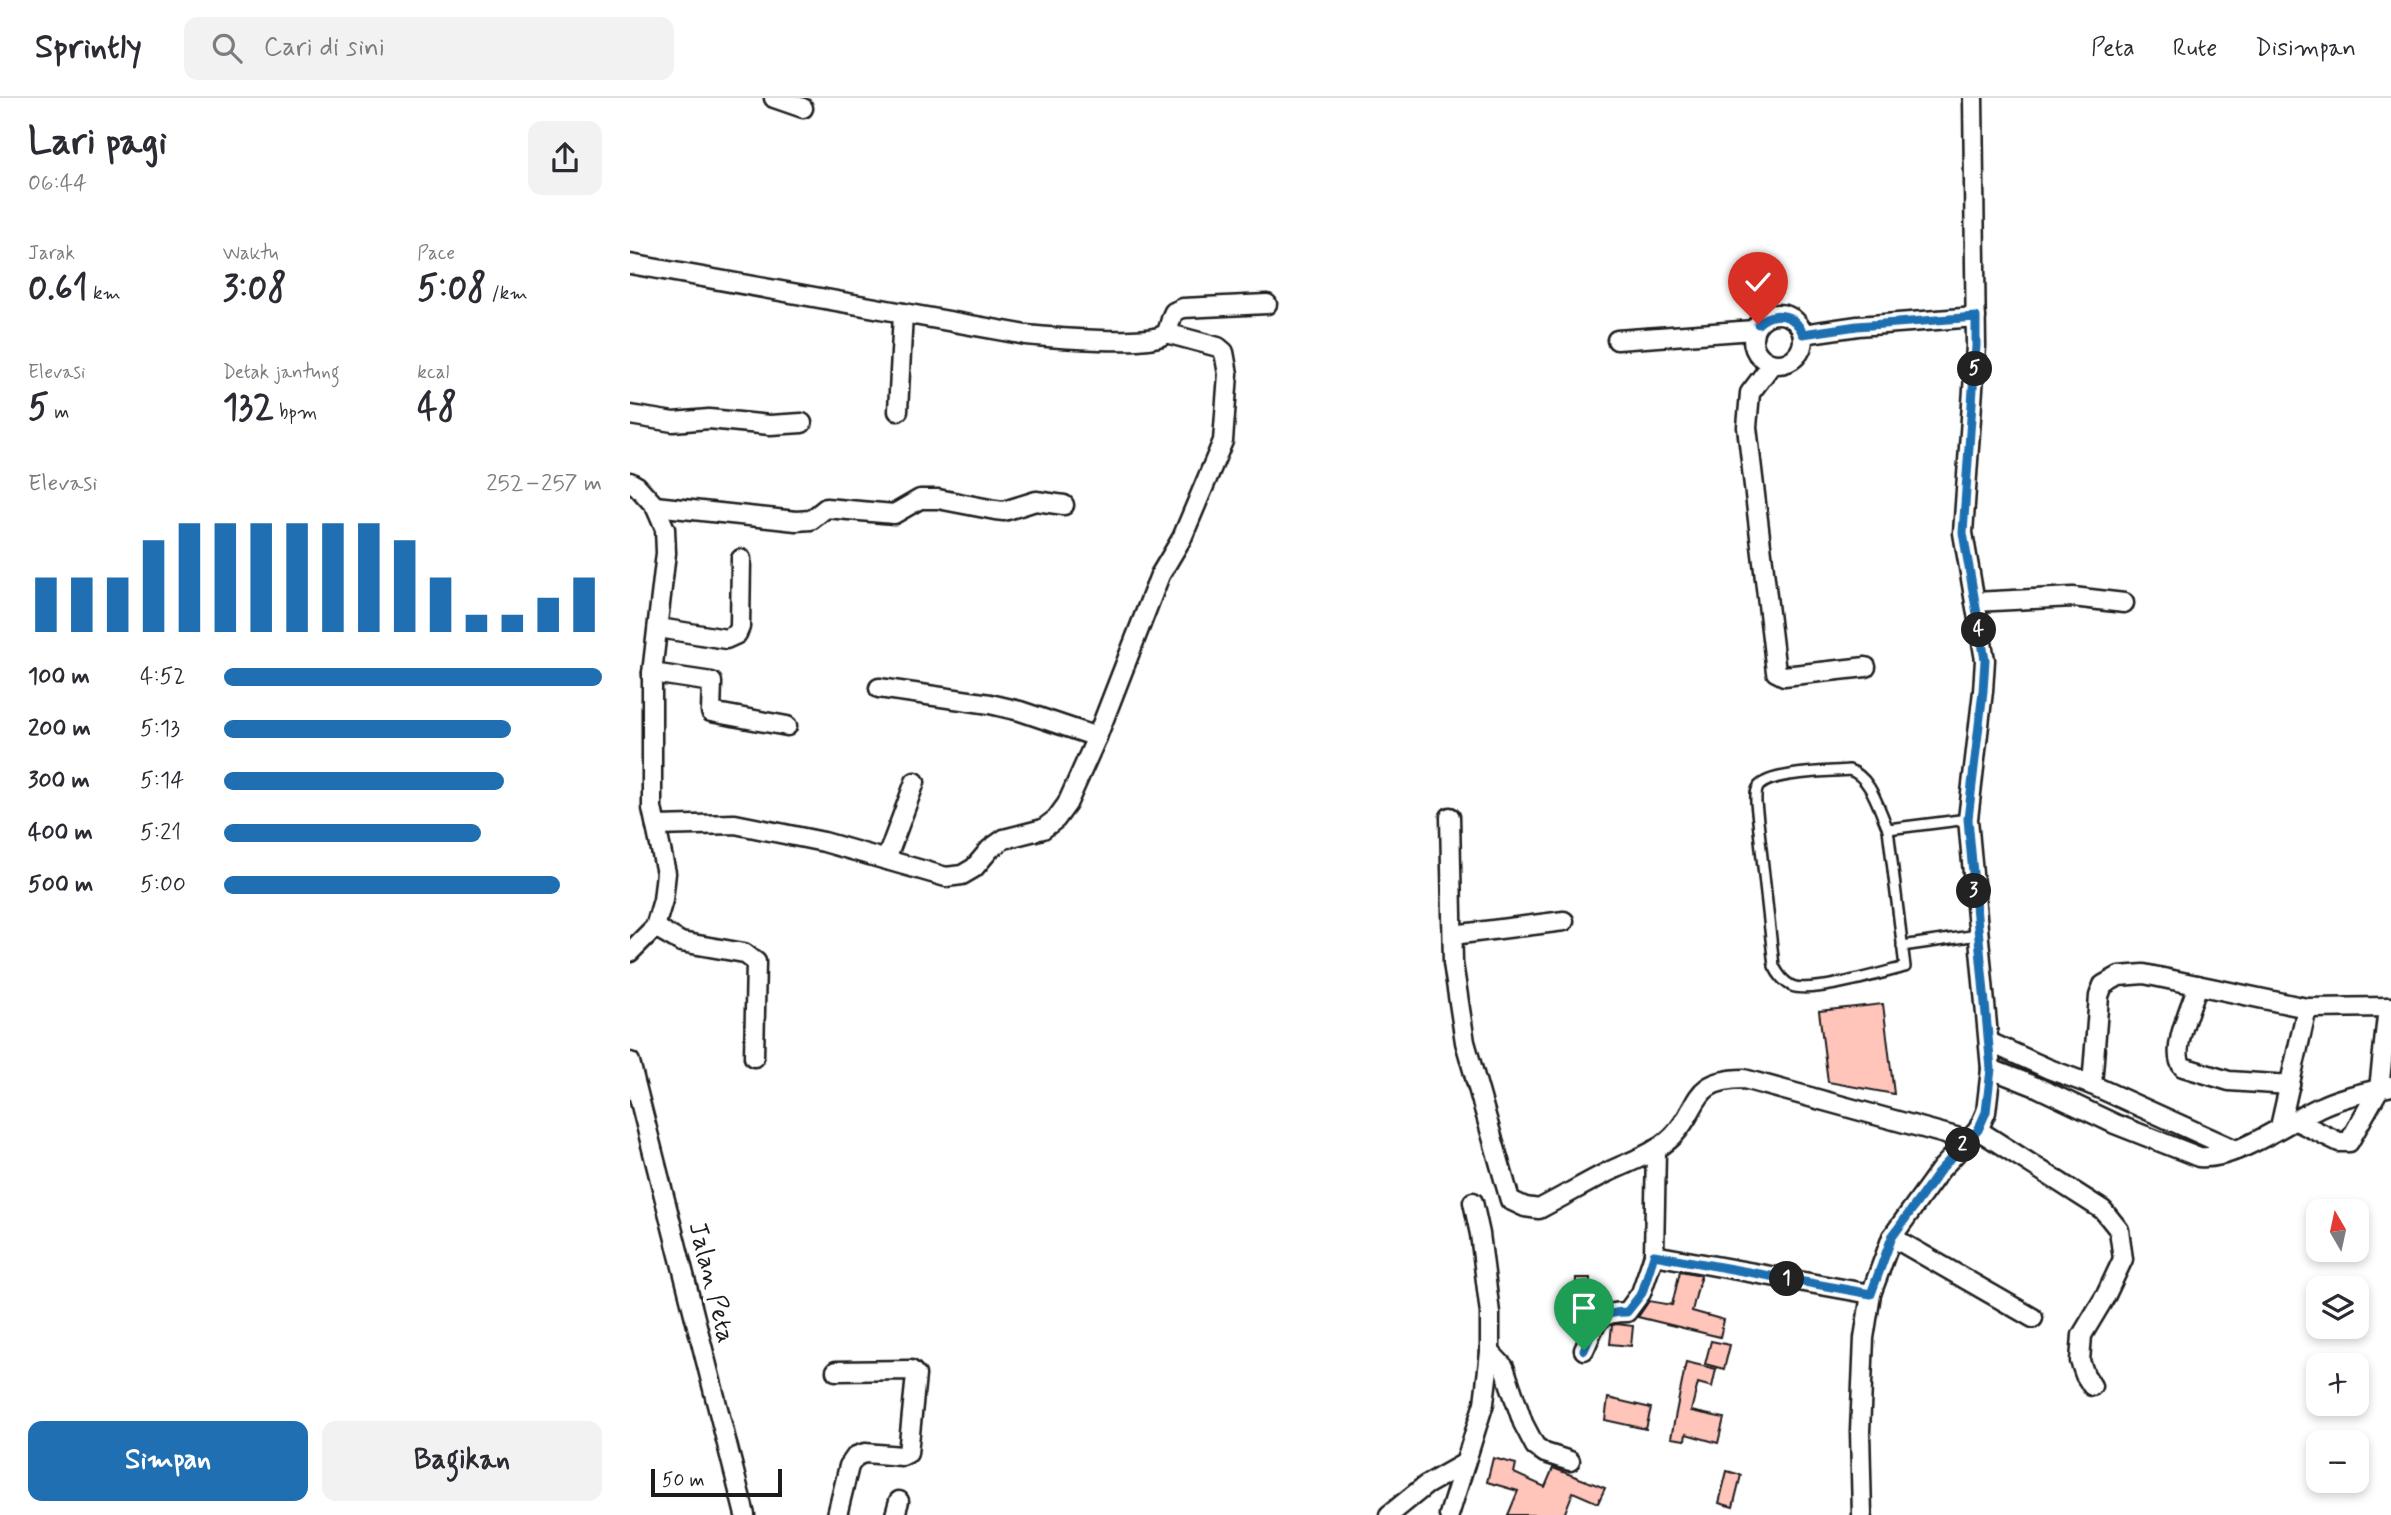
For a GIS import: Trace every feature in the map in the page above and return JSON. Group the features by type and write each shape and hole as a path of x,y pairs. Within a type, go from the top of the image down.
{"street":[{"path":"774,98 803,108"},
{"path":"1862,1515 1860,1431 1864,1338 1871,1294 1892,1237 1941,1169 1973,1135 1986,1112 1991,1069 1968,819 1985,676 1985,660 1963,533 1976,346 1973,98"},
{"path":"630,264 1026,335 1068,340 1144,339 1161,336 1166,332 1174,312 1183,308 1267,304"},
{"path":"898,411 904,313"},
{"path":"1784,315 1796,322 1803,334 1801,349 1796,357 1781,365 1772,364 1757,355 1752,338 1754,330 1763,319 1784,315"},
{"path":"1803,334 1857,326 1976,317"},
{"path":"1617,340 1754,330"},
{"path":"656,826 735,824 824,842 946,877 962,875 974,868 990,849 1004,839 1043,829 1056,819 1067,804 1097,737 1160,575 1182,538 1223,441 1228,374 1224,352 1218,346 1166,332"},
{"path":"1772,364 1750,393 1747,427 1776,672 1784,676 1867,667"},
{"path":"630,415 673,422 709,419 770,425 803,423"},
{"path":"630,482 656,506 665,529 666,553 652,673 652,808 666,873 663,900 655,927 630,952"},
{"path":"656,506 796,521 811,520 827,508 894,514 920,499 938,499 1004,511 1035,501 1064,505"},
{"path":"659,628 726,639 737,634 740,627 741,559"},
{"path":"1975,602 2063,597 2124,603"},
{"path":"652,673 712,682 711,712 787,726"},
{"path":"880,688 990,704 1020,711 1097,737"},
{"path":"886,860 915,782"},
{"path":"1450,817 1453,963 1465,1042 1510,1199 1525,1207 1539,1209 1656,1149 1674,1134 1706,1088 1727,1079 1744,1079 1973,1135 2103,1210 2119,1230 2123,1259 2106,1295 2082,1335 2080,1361 2092,1386"},
{"path":"1453,936 1564,921"},
{"path":"655,927 681,942 744,953 756,962 754,1057"},
{"path":"2092,1085 2099,996 2104,985 2110,980 2132,973 2307,1008 2389,1007 2385,1087 2347,1143 2287,1124"},
{"path":"2198,985 2177,1049 2179,1063 2183,1067 2229,1081 2290,1085"},
{"path":"2287,1124 2290,1085 2307,1008"},
{"path":"1989,1042 2236,1150"},
{"name":"Jalan Peta","path":"630,1062 745,1515"},
{"path":"1991,1069 2115,1124 2199,1157 2211,1158 2236,1150 2321,1107 2385,1087"},
{"path":"2115,1124 2124,1099"},
{"path":"2158,1141 2167,1119"},
{"path":"1584,1350 1597,1321 1610,1312 1627,1312 1642,1293 1654,1255 1656,1149"},
{"path":"1449,1515 1484,1403 1490,1352 1490,1313 1473,1202"},
{"path":"1892,1237 2033,1318"},
{"path":"1654,1255 1871,1294"},
{"path":"1490,1352 1504,1367 1523,1423 1535,1446 1545,1453 1570,1461"},
{"path":"836,1371 911,1370 916,1375 908,1453 902,1456 865,1453 852,1459 837,1515"},
{"path":"1389,1515 1426,1485 1465,1464"}],"lane":[{"path":"1849,770 1856,772 1864,780 1888,829 1902,946 1905,967 1818,987 1794,987 1785,982 1774,966 1756,794 1759,787 1782,777 1849,770"},
{"path":"1888,829 1968,819"},
{"path":"1902,946 1978,935"}],"building":[{"path":"1883,1004 1894,1094 1828,1082 1819,1011"},
{"path":"1680,1271 1701,1275 1692,1311 1724,1320 1720,1337 1638,1317 1649,1301 1672,1305"},
{"path":"1576,1278 1590,1278 1588,1316 1584,1323 1575,1323"},
{"path":"1612,1325 1633,1326 1631,1346 1610,1344"},
{"path":"1711,1341 1730,1345 1724,1369 1705,1364"},
{"path":"1686,1362 1716,1369 1712,1387 1698,1383 1691,1411 1724,1418 1718,1443 1686,1434 1685,1440 1671,1438"},
{"path":"1608,1398 1651,1408 1646,1429 1605,1420"},
{"path":"1493,1458 1516,1464 1514,1473 1545,1487 1553,1468 1605,1488 1598,1503 1573,1492 1564,1515 1508,1515 1518,1491 1487,1482"},
{"path":"1727,1471 1741,1475 1733,1507 1719,1503"}],"route":[{"path":"1584,1350 1597,1321 1610,1312 1627,1312 1642,1293 1654,1255 1871,1294 1892,1237 1941,1169 1978,1130 1986,1112 1991,1069 1968,819 1985,660 1963,533 1976,317 1857,326 1803,334 1796,322 1784,315 1770,316 1758,324"}]}
